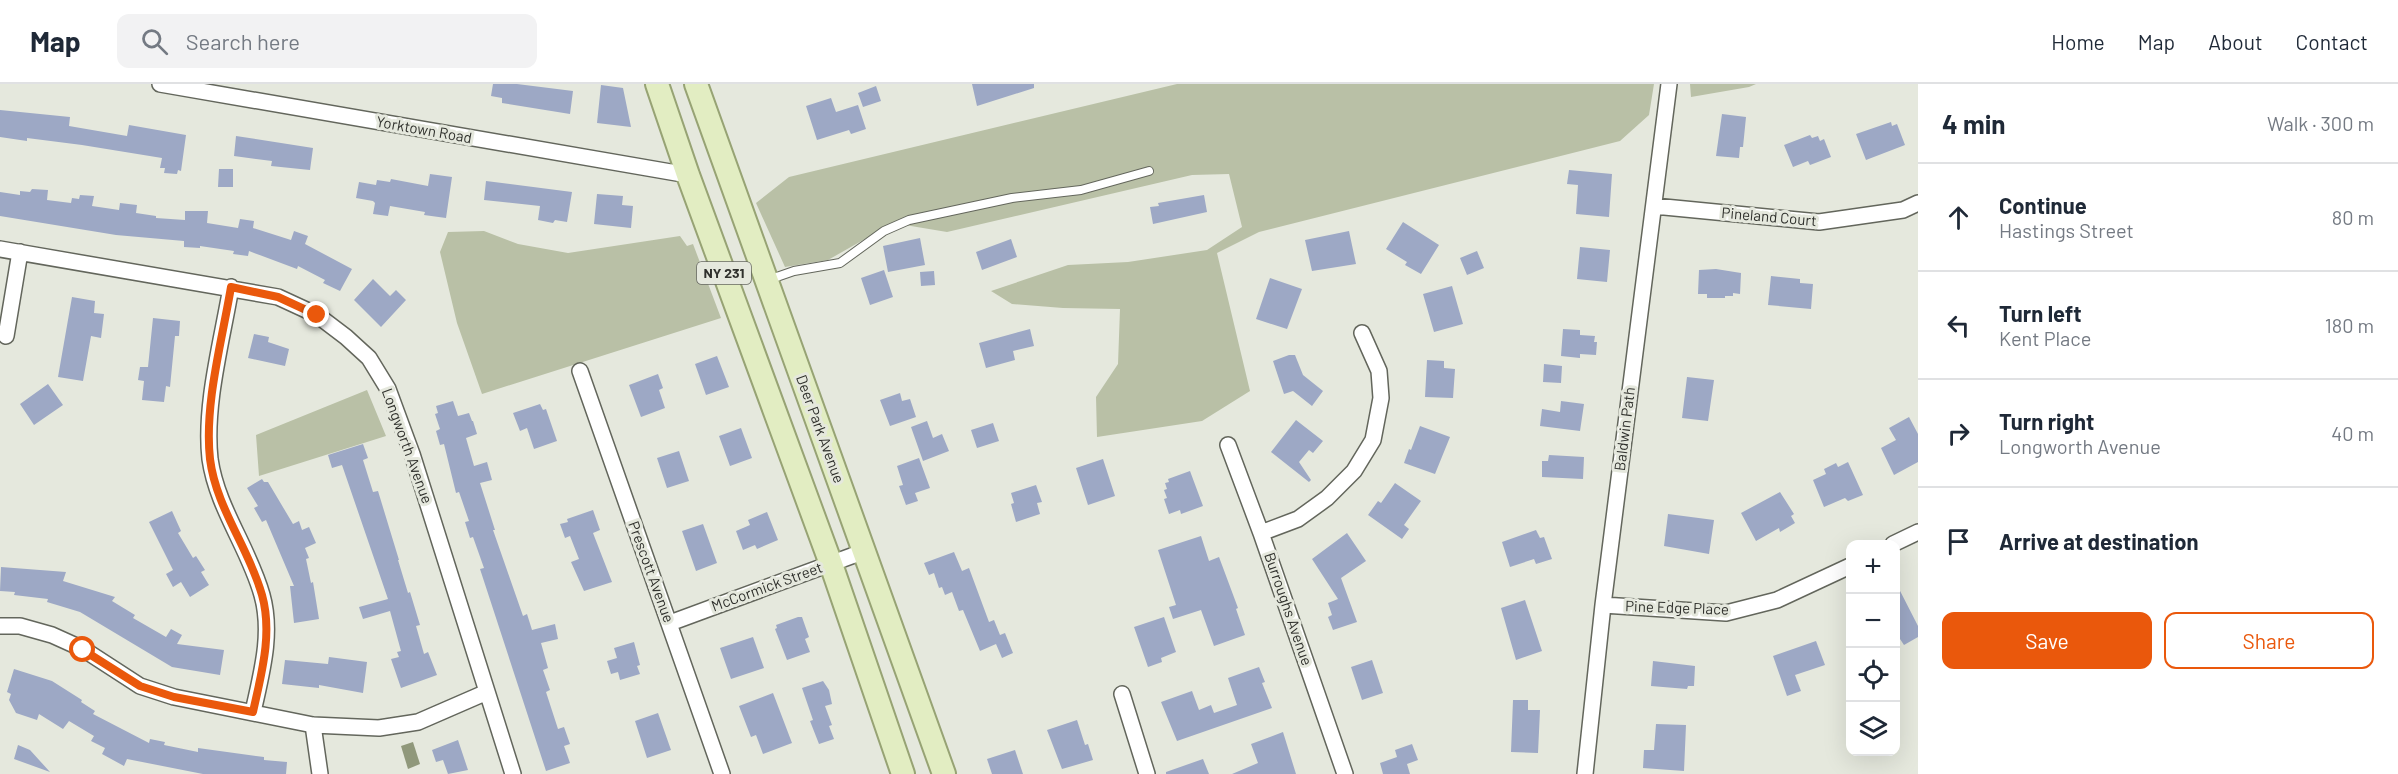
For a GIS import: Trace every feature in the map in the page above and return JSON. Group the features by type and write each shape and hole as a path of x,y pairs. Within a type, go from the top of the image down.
{"main road":[{"name":"NY 231","path":"657,84 688,175 831,564 903,774"},
{"name":"Deer Park Avenue","path":"696,84 944,774"}],"street":[{"name":"Yorktown Road","path":"160,84 688,175"},
{"name":"Baldwin Path","path":"1585,774 1603,605 1669,84"},
{"name":"Pineland Court","path":"1654,206 1819,222 1903,210 1918,203"},
{"name":"Longworth Avenue","path":"0,249 231,287 278,297 317,315 369,358 388,389 412,454 513,774"},
{"path":"6,336 20,252"},
{"path":"231,287 209,424 210,460 220,498 263,597 266,658 253,712"},
{"path":"1261,533 1298,519 1327,498 1354,471 1373,440 1381,398 1379,371 1362,333"},
{"name":"Prescott Avenue","path":"580,371 722,774"},
{"name":"Burroughs Avenue","path":"1228,446 1261,533 1345,774"},
{"path":"1900,541 1918,532"},
{"name":"McCormick Street","path":"670,623 865,551"},
{"name":"Pine Edge Place","path":"1603,605 1725,613 1778,600 1846,568"},
{"path":"0,626 20,626 52,635 83,650 140,686 174,697 313,725 379,728 418,722 488,692"},
{"path":"1122,694 1147,774"},
{"path":"313,725 320,774"}],"lane":[{"path":"766,280 794,271 840,263 884,231 909,220 1012,198 1081,190 1149,171"}],"shaded area":[{"path":"1177,84 1654,84 1649,115 1620,141 1259,232 1217,253 1250,391 1202,421 1097,437 1096,397 1118,364 1120,309 1012,304 991,291 1068,265 1128,262 1207,250 1242,227 1229,174 1192,175 947,232 893,223 828,260 785,267 756,203 789,177"},
{"path":"1690,84 1756,84 1691,97"},
{"path":"484,231 518,244 568,253 680,236 687,246 693,244 721,318 482,394 457,323 440,252 448,232"},
{"path":"367,390 386,436 259,476 256,435"},
{"path":"413,742 420,764 408,769 401,746"}],"building":[{"path":"493,84 517,84 573,91 570,114 502,103 502,98 491,96"},
{"path":"972,84 1034,84 1034,88 977,106"},
{"path":"601,85 623,88 631,127 597,123"},
{"path":"876,86 881,101 863,107 858,93"},
{"path":"831,98 836,112 858,105 866,129 851,134 849,130 817,140 806,106"},
{"path":"0,110 70,117 69,126 127,136 129,125 186,135 181,171 178,170 177,174 164,173 165,168 160,168 162,158 82,145 0,137"},
{"path":"1722,114 1746,117 1743,147 1740,147 1739,158 1716,156"},
{"path":"1891,122 1892,126 1897,124 1905,145 1866,160 1856,134"},
{"path":"1810,135 1812,138 1818,136 1820,141 1824,139 1831,157 1810,165 1808,161 1793,167 1784,145"},
{"path":"236,136 313,148 310,170 271,166 272,161 234,156"},
{"path":"219,169 233,169 233,187 218,187"},
{"path":"1569,170 1612,174 1609,217 1576,214 1578,185 1567,184"},
{"path":"430,174 452,177 446,218 390,206 388,216 373,214 375,203 373,201 356,198 359,182 376,185 377,180 390,182 391,179 428,186"},
{"path":"486,181 572,192 567,222 555,220 553,223 538,220 540,206 484,200"},
{"path":"32,189 48,190 47,200 71,203 72,198 79,199 80,195 94,196 92,206 119,210 120,203 137,205 136,213 156,216 156,218 185,220 185,211 208,211 207,223 238,228 240,219 254,221 253,228 291,240 294,231 308,236 305,244 352,269 340,291 323,283 325,280 298,266 297,269 249,251 248,256 233,254 234,251 200,246 200,248 184,247 184,241 116,235 0,216 0,192 20,195 20,191 30,192"},
{"path":"597,194 623,196 622,205 633,206 631,228 594,224"},
{"path":"1204,195 1207,212 1153,224 1150,207 1159,206 1158,203"},
{"path":"1403,222 1439,245 1421,274 1405,265 1407,262 1386,249"},
{"path":"1349,231 1356,264 1312,271 1305,240"},
{"path":"920,238 925,265 888,272 883,246"},
{"path":"1011,239 1017,257 982,270 976,252"},
{"path":"1580,247 1610,250 1607,282 1577,279"},
{"path":"1477,251 1484,268 1467,275 1460,258"},
{"path":"1716,269 1741,273 1740,294 1733,293 1733,296 1725,296 1725,298 1707,298 1707,294 1698,294 1699,270"},
{"path":"884,270 893,297 870,305 861,278"},
{"path":"934,271 935,285 921,286 920,272"},
{"path":"1771,276 1800,279 1800,283 1813,284 1811,309 1768,305"},
{"path":"1270,278 1302,289 1287,329 1256,319"},
{"path":"373,279 390,296 396,290 406,300 381,327 354,300"},
{"path":"1452,286 1463,324 1434,332 1423,294"},
{"path":"72,297 95,301 94,313 104,314 101,338 91,336 83,381 58,377"},
{"path":"153,318 180,321 179,336 175,336 170,387 166,386 164,402 142,400 144,381 138,380 140,367 148,367"},
{"path":"1030,329 1034,346 1013,351 1015,360 986,368 979,343"},
{"path":"1563,329 1580,330 1580,335 1595,336 1596,355 1580,354 1580,358 1561,356"},
{"path":"254,334 269,337 268,342 289,349 285,366 248,358"},
{"path":"1295,355 1303,375 1323,391 1312,406 1293,391 1284,394 1273,361"},
{"path":"717,356 729,387 706,395 695,364"},
{"path":"1427,360 1444,361 1444,368 1455,369 1453,398 1425,397"},
{"path":"1544,364 1562,366 1561,383 1543,382"},
{"path":"658,374 663,388 659,390 665,408 641,417 629,385"},
{"path":"1687,377 1714,380 1708,421 1682,418"},
{"path":"48,384 63,405 34,425 20,404"},
{"path":"900,393 902,401 910,399 916,417 890,426 880,400"},
{"path":"453,401 458,416 469,413 473,421 477,434 466,438 474,466 487,462 492,480 480,483 495,530 493,530 523,616 527,614 532,630 555,624 558,639 541,643 548,668 543,670 550,690 546,692 558,729 564,727 570,744 564,746 570,763 546,771 480,569 484,568 465,522 469,521 459,492 456,493 444,444 440,445 436,431 440,429 435,414 438,413 436,406"},
{"path":"1561,401 1584,404 1580,431 1540,426 1542,409 1560,412"},
{"path":"540,404 543,410 546,409 557,441 534,449 527,428 520,431 513,413"},
{"path":"1909,417 1918,434 1918,462 1894,475 1881,448 1896,440 1889,428"},
{"path":"1296,420 1323,441 1313,453 1309,450 1299,462 1311,480 1309,482 1271,452"},
{"path":"927,421 933,438 942,434 949,451 923,461 911,427"},
{"path":"993,423 999,441 977,448 971,430"},
{"path":"1420,426 1450,437 1435,474 1404,463"},
{"path":"741,428 752,458 730,466 719,436"},
{"path":"363,444 368,458 363,460 373,492 378,491 408,593 410,592 420,625 416,626 424,654 428,652 437,675 401,688 391,659 399,657 397,652 401,651 390,611 363,619 359,607 388,599 342,465 332,468 328,455"},
{"path":"679,451 689,481 667,488 657,458"},
{"path":"1549,455 1584,457 1583,479 1542,477 1542,461 1548,461"},
{"path":"919,458 930,488 915,493 918,501 906,505 899,486 903,485 897,466"},
{"path":"1103,459 1115,496 1088,505 1076,468"},
{"path":"1848,462 1863,495 1848,501 1845,498 1824,507 1813,480 1826,474 1824,469 1836,463 1838,467"},
{"path":"1190,471 1203,506 1181,514 1180,510 1169,514 1164,499 1167,498 1164,490 1167,489 1165,483 1169,482 1168,479"},
{"path":"262,479 268,482 293,524 299,521 302,530 309,527 316,543 305,548 309,558 306,559 311,583 313,582 319,619 294,623 290,586 294,586 266,520 262,522 254,508 258,506 247,488"},
{"path":"1395,483 1421,501 1404,525 1409,529 1402,539 1368,515 1378,501 1381,503"},
{"path":"1036,485 1042,502 1037,503 1040,514 1016,522 1011,504 1014,503 1011,493"},
{"path":"1780,492 1794,514 1791,516 1795,523 1780,532 1779,528 1756,541 1741,513"},
{"path":"593,510 600,530 593,533 612,582 584,591 571,562 579,559 570,536 565,538 560,524 568,522 567,519"},
{"path":"172,511 181,531 178,533 193,558 196,556 205,570 201,572 209,585 190,597 181,582 173,587 166,574 173,570 149,522"},
{"path":"767,512 778,540 757,549 755,545 743,550 736,531 750,525 748,520"},
{"path":"1668,514 1714,520 1709,554 1664,546"},
{"path":"703,524 717,563 696,571 682,531"},
{"path":"1536,530 1540,538 1544,537 1552,559 1536,564 1534,559 1510,567 1502,542"},
{"path":"1347,533 1366,561 1341,578 1357,622 1333,630 1328,617 1332,615 1328,603 1338,599 1312,559"},
{"path":"1201,536 1209,561 1219,557 1238,608 1236,609 1245,635 1214,646 1201,610 1173,619 1169,607 1176,605 1158,550"},
{"path":"954,552 962,571 969,568 989,622 994,620 1000,635 1005,633 1013,653 1002,658 996,644 980,651 963,610 959,611 952,592 945,595 942,587 939,588 934,573 929,575 924,563"},
{"path":"1,567 66,572 63,581 115,597 112,601 135,615 133,618 166,637 171,629 182,635 177,644 224,650 220,675 172,667 80,612 47,602 48,599 0,591"},
{"path":"1900,591 1918,626 1918,637 1904,645 1900,639"},
{"path":"1525,600 1542,651 1516,660 1501,608"},
{"path":"802,617 809,637 805,639 810,652 787,660 775,629 776,625"},
{"path":"1164,617 1176,652 1161,658 1162,662 1148,667 1134,627"},
{"path":"753,637 764,668 731,679 720,648"},
{"path":"1816,641 1825,665 1795,675 1801,691 1787,696 1773,656"},
{"path":"634,642 640,674 620,680 618,672 611,674 607,661 617,658 614,648"},
{"path":"329,657 367,662 363,693 319,685 319,688 282,684 285,660 328,664"},
{"path":"1372,660 1383,693 1362,700 1351,667"},
{"path":"1653,661 1695,666 1694,686 1688,686 1687,689 1651,686"},
{"path":"1259,667 1265,682 1262,683 1272,708 1177,741 1161,702 1192,691 1199,710 1211,705 1214,713 1237,705 1228,678"},
{"path":"14,669 52,681 82,700 81,702 95,711 93,714 149,743 150,739 165,742 164,745 198,752 198,748 287,762 286,774 203,774 127,759 124,766 102,754 105,748 91,741 94,736 69,721 63,729 39,714 37,720 16,713 9,700 11,694 7,692"},
{"path":"823,681 829,690 832,704 825,706 834,739 819,744 810,721 813,720 802,688"},
{"path":"773,693 792,743 763,754 756,735 751,737 739,706"},
{"path":"1513,700 1528,700 1528,710 1540,710 1538,753 1511,752"},
{"path":"658,713 671,750 647,758 635,721"},
{"path":"1077,720 1085,745 1088,744 1093,760 1062,769 1047,730"},
{"path":"1656,724 1686,725 1684,771 1643,768 1644,750 1654,750"},
{"path":"1283,732 1296,774 1232,774 1258,763 1251,744"},
{"path":"458,740 468,770 448,774 443,760 436,762 432,750"},
{"path":"1412,744 1418,760 1407,764 1410,774 1383,774 1380,763 1397,757 1395,750"},
{"path":"18,745 30,750 50,772 14,759"},
{"path":"1015,750 1023,774 992,774 987,759"},
{"path":"1203,759 1209,774 1166,774 1166,772"}],"route":[{"path":"83,650 140,686 174,697 253,712 266,658 263,597 220,498 210,460 209,424 215,378 231,287 278,297 317,315"}]}
